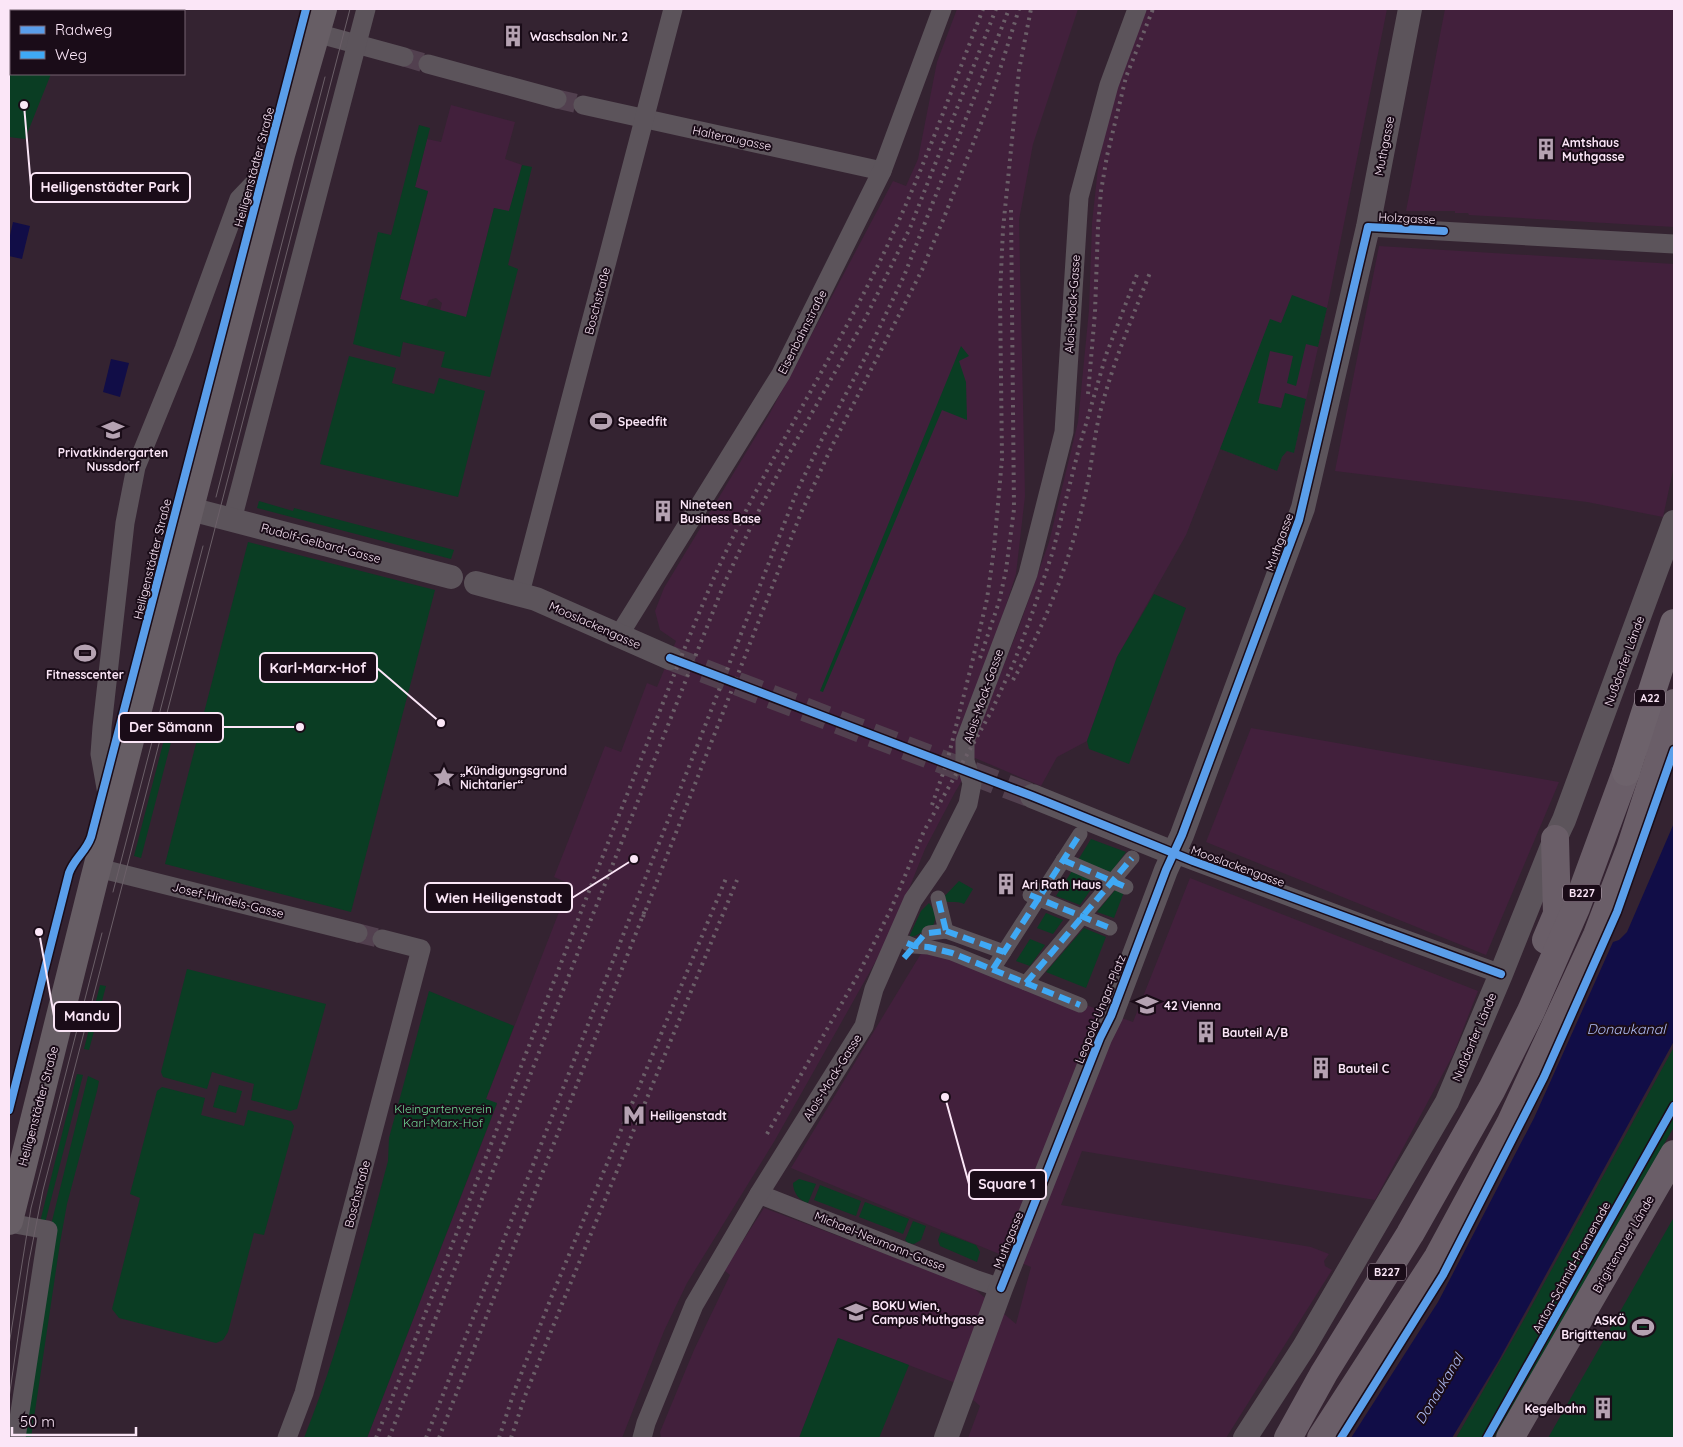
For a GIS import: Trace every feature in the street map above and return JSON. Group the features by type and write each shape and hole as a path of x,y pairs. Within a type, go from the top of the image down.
{"highway":[{"name":"A22","path":"1626,772 1674,623"},
{"path":"1322,1438 1438,1257 1510,1124 1598,935 1630,849 1658,763 1674,703"},
{"name":"B227","path":"1288,1438 1324,1372 1410,1234 1492,1090 1576,908 1626,772"},
{"path":"1446,1168 1557,914 1555,839"},
{"name":"Brigittenauer Lände","path":"1510,1438 1524,1425 1674,1154"},
{"path":"1272,1438 1324,1372"}],"main road":[{"name":"Heiligenstädter Straße","path":"9,1222 17,1149 98,868 281,155 320,21"}],"street":[{"path":"232,520 366,9"},
{"name":"Boschstraße","path":"520,593 673,9"},
{"name":"Eisenbahnstraße","path":"619,635 781,374 882,171 942,9"},
{"name":"Alois-Mock-Gasse","path":"642,1438 646,1423 694,1304 759,1194 864,1026 874,990 912,900 938,864 968,804 972,783 965,761 965,741 1028,574 1064,432 1079,197 1109,86 1137,9"},
{"name":"Muthgasse","path":"1173,853 1182,835 1299,520 1368,227 1410,9"},
{"path":"320,21 356,45 404,57"},
{"path":"428,64 557,99"},
{"name":"Halteraugasse","path":"583,105 882,171"},
{"name":"Heiligenstädter Straße","path":"111,816 100,754 125,523 136,466 184,349 239,199 281,155"},
{"name":"Holzgasse","path":"1368,227 1674,244"},
{"name":"Rudolf-Gelbard-Gasse","path":"190,509 452,577"},
{"name":"Nußdorfer Lände","path":"1245,1438 1304,1347 1447,1102 1564,820 1674,522"},
{"path":"476,583 520,593"},
{"name":"Mooslackengasse","path":"520,593 568,612 670,658"},
{"name":"Mooslackengasse","path":"1032,796 1173,853 1501,974"},
{"path":"993,969 1034,897 1063,860 1080,834"},
{"name":"Leopold-Ungar-Platz","path":"1047,1173 1100,1038 1111,1016 1173,853"},
{"path":"1026,983 1082,916 1119,884 1132,858"},
{"path":"1063,860 1119,884"},
{"name":"Josef-Hindels-Gasse","path":"98,868 358,933"},
{"path":"1034,897 1110,928"},
{"path":"938,898 946,931 1004,952"},
{"name":"Leopold-Ungar-Platz","path":"946,931 915,943 940,949 993,969 1080,1006"},
{"name":"Boschstraße","path":"287,1438 304,1393 421,949 382,939"},
{"name":"Muthgasse","path":"946,1438 1001,1288 1047,1173"},
{"name":"Michael-Neumann-Gasse","path":"759,1194 1001,1288"},
{"name":"Heiligenstädter Straße","path":"9,1222 48,1230 16,1438"}],"shaded area":[{"path":"957,9 1078,9 1033,144 1019,220 1025,496 1016,574 948,777 995,687 1019,627 1049,542 1078,422 1089,310 1092,223 1098,168 1104,136 1122,70 1145,9 1387,9 1327,308 1294,453 1287,451 1282,457 1277,471 1220,449 1186,535 1117,657 1087,741 1057,757 1041,786 975,758 925,849 890,936 775,1140 687,1283 664,1331 622,1438 367,1438 497,1104 486,1099 570,884 554,877 605,746 621,752 647,683 657,687 676,641 660,630 655,611 664,588 770,413 893,181 906,186 918,159 937,62"},
{"name":"Amtshaus Muthgasse","path":"1445,9 1674,9 1674,227 1469,215 1468,213 1455,213 1455,211 1406,211"},
{"path":"451,105 515,122 505,159 522,165 509,212 494,208 466,318 440,311 442,303 436,298 429,300 426,307 400,299 428,192 415,187 427,139 441,142"},
{"path":"1379,246 1674,264 1674,466 1663,517 1587,502 1335,471"},
{"path":"1251,728 1559,782 1486,955 1206,842"},
{"path":"1190,878 1478,991 1453,1055 1375,1200 1082,1151 1061,1205 1311,1247 1329,1254 1324,1261 1325,1266 1332,1270 1226,1438 968,1438 980,1406 953,1382 838,1338 799,1438 661,1438 660,1432 694,1350 730,1275 724,1270 764,1208 971,1286 1016,1324 1031,1267 791,1168 925,947 1133,1022"}],"green space":[{"path":"9,9 92,9 10,10 10,75 51,75 25,139 9,137"},
{"path":"419,125 430,128 415,187 428,191 400,299 466,317 494,208 509,211 522,165 532,167 508,265 518,269 490,377 441,367 445,352 403,342 400,357 353,344 378,232 391,235"},
{"path":"1292,295 1327,308 1318,347 1306,344 1296,386 1287,383 1293,356 1270,351 1258,403 1281,408 1285,393 1306,399 1294,453 1287,451 1282,457 1277,471 1220,449 1270,319 1281,323"},
{"path":"961,346 969,356 959,361 966,382 967,420 942,410 823,692 820,691"},
{"path":"349,356 396,368 392,383 434,394 439,378 485,391 458,497 320,464"},
{"path":"259,501 293,511 294,508 454,550 451,559 257,508"},
{"path":"248,542 435,590 351,912 165,864"},
{"path":"1154,594 1186,608 1129,764 1089,749 1087,741 1117,657"},
{"path":"171,725 174,731 141,858 134,856 167,728"},
{"path":"1091,839 1126,852 1111,872 1078,860"},
{"path":"1072,871 1097,881 1080,905 1056,896"},
{"path":"959,881 973,889 964,904 941,900"},
{"path":"1116,889 1124,892 1114,918 1097,912"},
{"path":"929,903 935,914 933,926 915,936 909,937 921,911"},
{"path":"1046,913 1063,920 1053,934 1037,928"},
{"path":"1084,928 1106,937 1086,988 1046,972"},
{"path":"1030,939 1045,945 1030,966 1016,961"},
{"path":"187,969 326,1004 297,1109 290,1111 251,1100 254,1084 212,1072 207,1089 163,1077 161,1072"},
{"path":"100,985 106,986 89,1050 84,1049"},
{"name":"Kleingartenverein Karl-Marx-Hof","path":"429,991 514,1026 486,1099 497,1103 367,1438 304,1438 329,1370 360,1266 388,1161 389,1138"},
{"path":"1674,1047 1674,1127 1494,1438 1456,1438 1526,1316"},
{"path":"77,1074 83,1075 45,1223 40,1222"},
{"path":"88,1076 99,1081 67,1204 31,1438 24,1438 51,1225"},
{"path":"219,1085 242,1091 236,1113 213,1107"},
{"path":"162,1087 205,1098 201,1115 244,1126 248,1110 291,1121 294,1126 264,1235 254,1233 228,1332 223,1340 216,1343 119,1318 112,1309 140,1198 130,1194 157,1091"},
{"path":"799,1179 816,1184 808,1203 799,1198 794,1190 793,1183"},
{"path":"820,1185 861,1201 856,1216 814,1200"},
{"path":"865,1202 909,1219 903,1234 859,1217"},
{"name":"ASKÖ Brigittenau","path":"1674,1217 1674,1438 1548,1438"},
{"path":"913,1221 926,1226 921,1240 914,1244 908,1243 905,1240"},
{"path":"941,1232 976,1245 980,1252 977,1262 940,1246 938,1240"},
{"path":"838,1338 909,1365 879,1438 799,1438"},
{"path":"1362,1391 1373,1396 1346,1438 1332,1438"}],"water":[{"path":"13,222 30,226 22,259 9,256 9,240"},
{"path":"111,359 129,363 120,397 103,392"},
{"name":"Donaukanal","path":"1674,823 1674,1041 1499,1360 1452,1438 1351,1438 1438,1302 1534,1118 1613,942 1619,940 1627,932"}],"tunnel":[{"path":"404,57 428,64"},
{"path":"557,99 583,105"},
{"path":"670,658 1032,796"},
{"path":"358,933 382,939"}],"tram line":[{"path":"9,1398 29,1261 43,1190 350,9"},
{"path":"216,497 325,77"},
{"path":"113,892 203,546"},
{"path":"9,1345 31,1208 102,933"}],"railway":[{"path":"376,1438 664,700 713,580 751,501 876,269 906,205 983,9"},
{"path":"389,1438 724,584 782,466 865,319 910,228 996,9"},
{"path":"426,1438 797,491 865,358 904,276 1009,9"},
{"path":"643,917 801,513 832,446 922,270 943,220 991,98 1019,9"},
{"path":"932,805 947,762 971,667 987,599 994,549 1002,459 1000,295 1003,229 1019,70 1031,9"},
{"path":"1088,394 1095,312 1101,191 1107,156 1126,77 1153,9"},
{"path":"980,658 999,602 1006,570 1014,509 1011,208"},
{"path":"1013,680 1038,633 1068,558 1082,507 1098,422 1108,385 1151,270"},
{"path":"767,1134 858,975 891,909 924,831 991,712 1015,660 1053,551 1079,448 1106,355 1138,272"},
{"path":"499,1438 514,1392 551,1298 727,876"},
{"path":"511,1438 525,1396 562,1304 737,880"},
{"path":"439,1438 645,910"}],"marked path":[{"path":"993,969 1080,834"},
{"path":"1026,983 1132,858"},
{"path":"1063,860 1126,887"},
{"path":"1030,895 1110,928"},
{"path":"929,933 946,931 938,898"},
{"path":"946,931 1004,952"},
{"path":"904,958 923,936"},
{"path":"907,943 952,953 1080,1005"}],"cycle path":[{"path":"9,1110 69,873 91,837 306,9"},
{"path":"1001,1288 1100,1038 1111,1016 1166,870 1182,835 1299,520 1368,227 1444,231"},
{"path":"670,658 1032,796 1193,861 1501,974"},
{"path":"1341,1438 1443,1275 1544,1077 1617,912 1674,750"},
{"name":"Anton-Schmid-Promenade","path":"1487,1438 1674,1106"}],"place":[{"name":"Waschsalon Nr. 2","path":"513,36"},
{"name":"Heiligenstädter Park","path":"24,105"},
{"name":"Amtshaus Muthgasse","path":"1546,149"},
{"name":"Speedfit","path":"601,421"},
{"name":"Privatkindergarten Nussdorf","path":"113,430"},
{"name":"Nineteen Business Base","path":"663,511"},
{"name":"Fitnesscenter","path":"85,653"},
{"name":"Karl-Marx-Hof","path":"441,723"},
{"name":"Der Sämann","path":"300,727"},
{"name":"„Kündigungsgrund Nichtarier“","path":"444,777"},
{"name":"Wien Heiligenstadt","path":"634,859"},
{"name":"Ari Rath Haus","path":"1006,884"},
{"name":"Mandu","path":"39,932"},
{"name":"42 Vienna","path":"1147,1005"},
{"name":"Bauteil A/B","path":"1206,1032"},
{"name":"Bauteil C","path":"1321,1068"},
{"name":"Square 1","path":"945,1097"},
{"name":"Heiligenstadt","path":"634,1115"},
{"name":"BOKU Wien, Campus Muthgasse","path":"856,1312"},
{"name":"ASKÖ Brigittenau","path":"1643,1327"},
{"name":"Kegelbahn","path":"1603,1408"}]}
